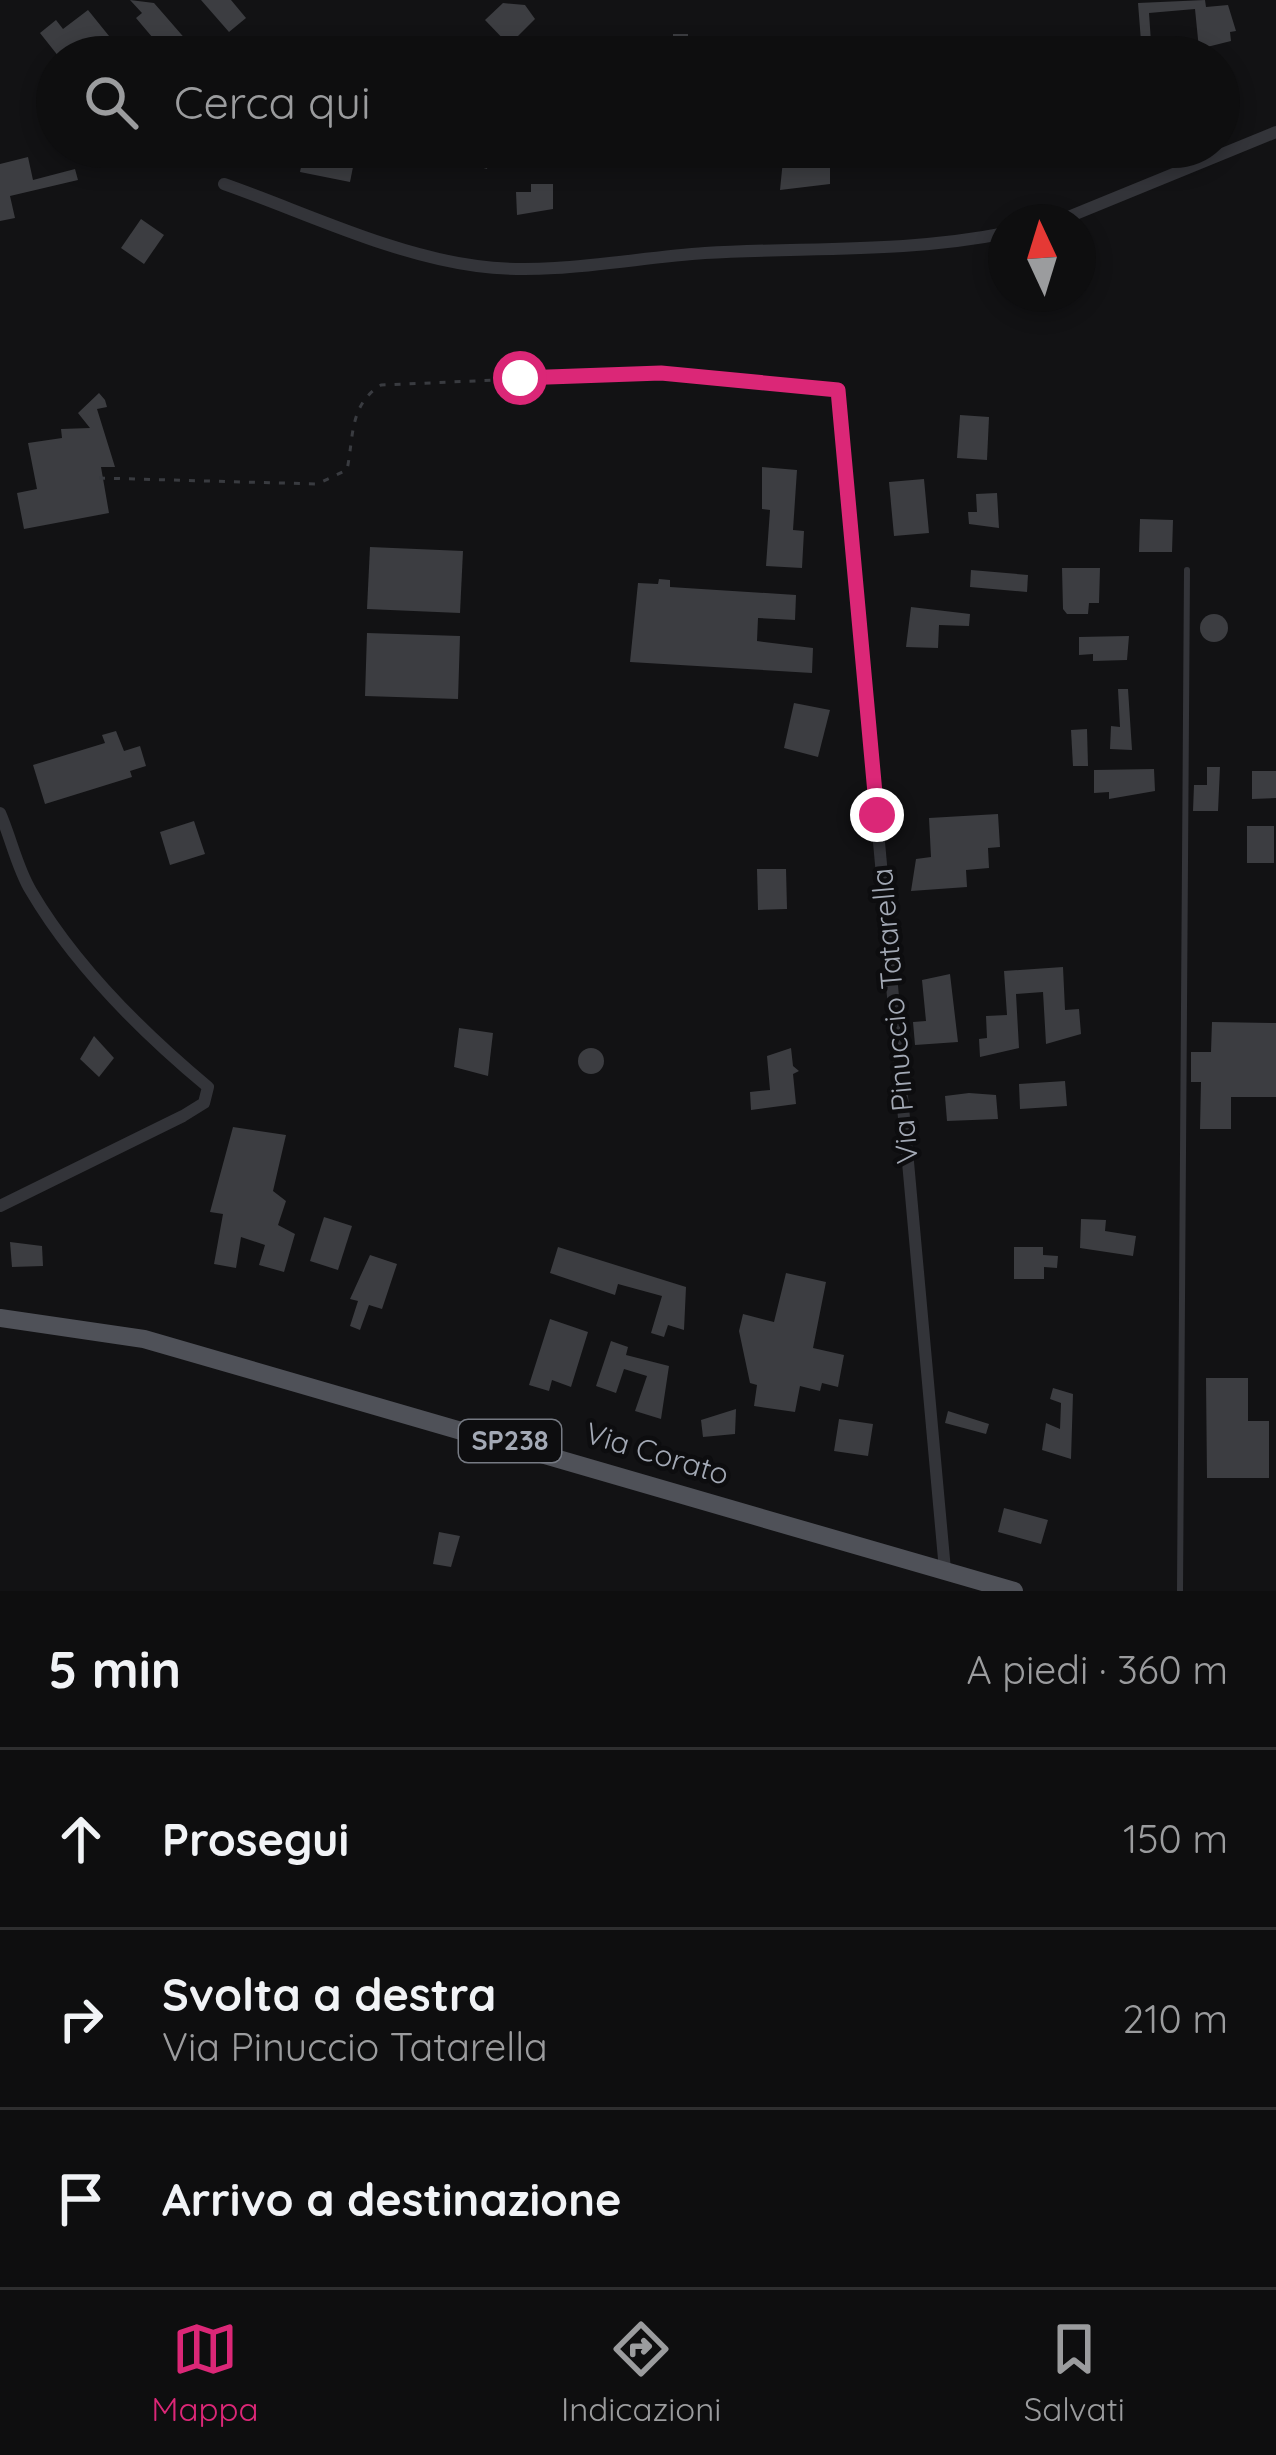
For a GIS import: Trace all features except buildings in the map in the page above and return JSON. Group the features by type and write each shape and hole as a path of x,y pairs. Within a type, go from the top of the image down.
{"main road":[{"name":"Via Corato","path":"0,1318 144,1339 1014,1591"}],"street":[{"path":"1240,147 1276,132"},
{"path":"1096,206 1188,168"},
{"path":"224,184 472,266 512,269 712,253 922,247 988,236"},
{"name":"Via Pinuccio Tatarella","path":"838,390 945,1570"},
{"path":"0,813 28,888 57,928 167,1053 208,1087 204,1103 183,1116 0,1206"}],"lane":[{"path":"1180,1591 1187,570"}],"path":[{"path":"99,478 317,484 334,480 346,470 356,411 364,395 381,385 661,373 838,390"}],"route":[{"path":"520,378 661,373 838,390 877,815"}]}
